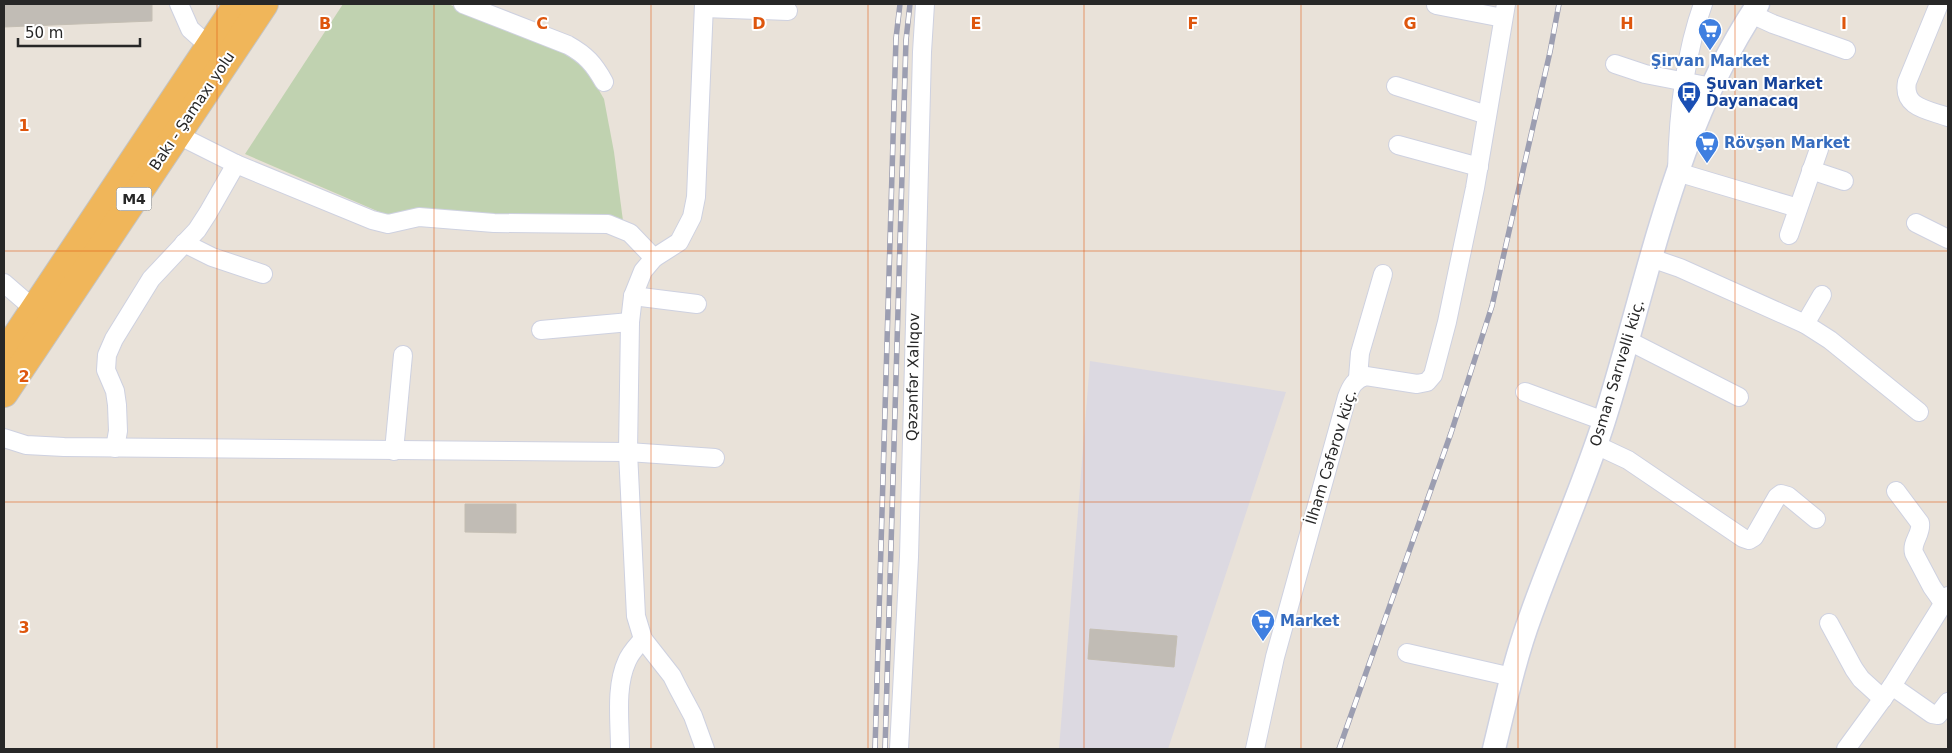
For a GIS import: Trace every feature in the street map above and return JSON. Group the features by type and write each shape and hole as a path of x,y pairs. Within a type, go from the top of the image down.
{"highway":[{"name":"Bakı - Şamaxı yolu","path":"4,355 238,4"},
{"name":"Bakı - Şamaxı yolu","path":"4,393 264,4"}],"street":[{"path":"178,4 190,28 210,46"},
{"path":"463,4 575,49 582,53 595,67 604,82"},
{"name":"Qəzənfər Xalıqov","path":"899,749 909,557 922,52 925,4"},
{"path":"1703,4 1693,36 1684,81 1677,144 1677,172 1798,208"},
{"path":"1939,4 1907,82 1906,91 1908,100 1915,105 1948,116"},
{"path":"1436,5 1504,11"},
{"path":"705,749 692,716 675,682 643,638 636,616 628,452 630,322 637,281 654,258 679,242 692,218 696,197 704,6 788,11"},
{"path":"1754,9 1773,24 1846,50"},
{"name":"Osman Sarıvəlli küç.","path":"1494,749 1512,677 1536,600 1604,421 1677,172 1712,87 1734,41 1754,9"},
{"name":"İlham Cəfərov küç.","path":"1255,749 1274,657 1346,397 1358,378 1374,376 1417,384 1427,382 1433,375 1447,322 1479,167 1504,11"},
{"path":"1615,64 1646,74 1712,87"},
{"path":"1396,86 1487,115"},
{"path":"176,134 236,164 372,220 388,224 419,217 494,223 608,224 630,234 654,258"},
{"path":"1398,145 1479,167"},
{"path":"1789,235 1819,149"},
{"path":"114,448 118,431 117,405 115,391 106,370 107,355 114,339 151,279 196,230 236,164"},
{"path":"1811,170 1844,181"},
{"path":"1916,223 1948,239"},
{"path":"184,243 212,258 263,274"},
{"path":"1651,258 1680,268 1805,324 1830,340 1919,412"},
{"path":"1358,378 1360,352 1383,274"},
{"path":"4,283 34,309"},
{"path":"1805,324 1822,295"},
{"path":"633,296 697,304"},
{"path":"541,330 630,322"},
{"path":"1628,341 1739,397"},
{"path":"394,451 403,354"},
{"path":"1526,392 1604,421"},
{"path":"4,438 26,445 114,448 628,452 715,458"},
{"path":"1596,445 1628,460 1748,540 1754,536 1777,497 1782,494 1788,496 1816,519"},
{"path":"1846,749 1887,692 1946,600 1932,588 1914,553 1913,548 1921,529 1920,523 1896,491"},
{"path":"1829,623 1854,670 1861,679 1932,714 1938,715 1948,702"},
{"path":"620,749 623,674 627,660 643,638"},
{"path":"1407,653 1512,677"}],"shaded area":[{"path":"1090,361 1286,392 1168,749 1059,749"}],"green space":[{"path":"343,4 448,4 566,51 582,61 604,99 614,152 623,221 391,217 245,154"}],"building":[{"path":"4,4 152,4 152,21 4,27"},
{"path":"465,504 516,504 516,533 465,532"},
{"path":"1090,629 1177,636 1174,667 1088,659"}],"railway":[{"path":"875,749 896,38 900,4"},
{"path":"885,749 906,40 910,4"},
{"path":"1339,749 1451,433 1492,306 1550,52 1559,4"}],"place":[{"name":"Şirvan Market","path":"1710,51"},
{"name":"Şuvan Market Dayanacaq","path":"1689,114"},
{"name":"Rövşən Market","path":"1707,164"},
{"name":"Market","path":"1263,642"}]}
